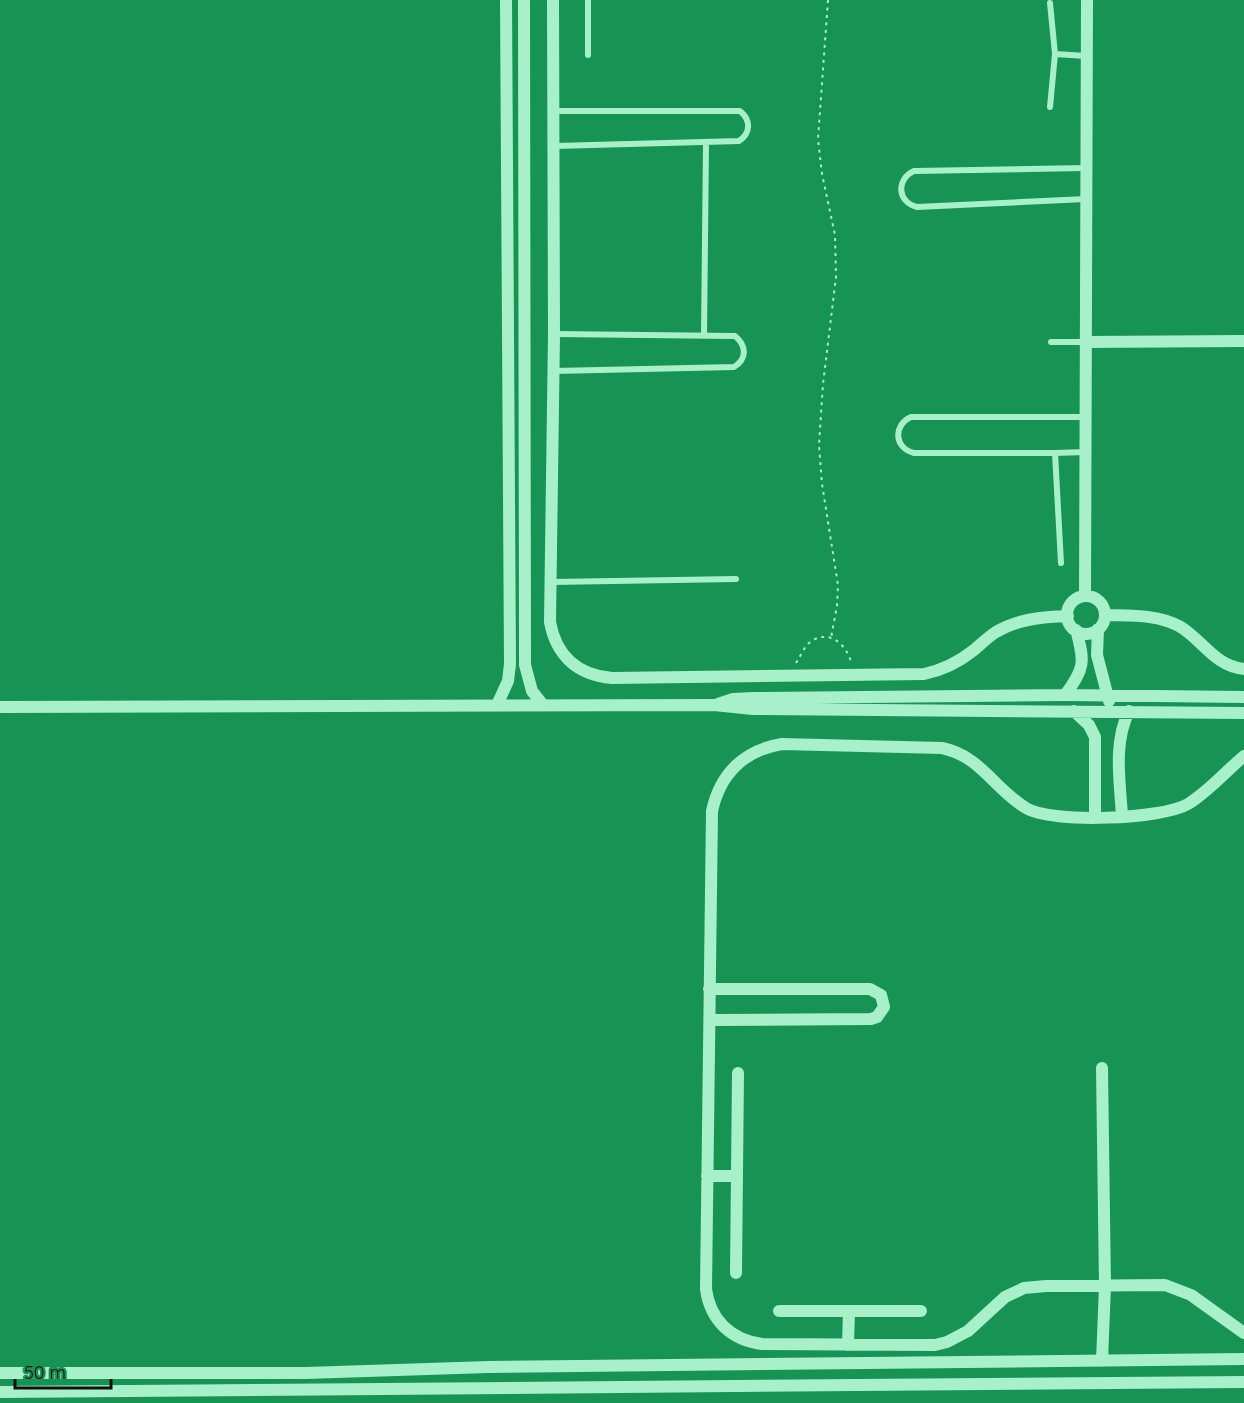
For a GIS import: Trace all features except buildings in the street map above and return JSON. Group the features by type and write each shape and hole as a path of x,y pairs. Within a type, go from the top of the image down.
{"street":[{"path":"497,705 508,681 510,664 506,0"},
{"path":"524,0 525,665 532,691 543,705"},
{"path":"553,0 554,371 550,622 552,635 565,657 586,673 612,678 911,675 937,671 962,658 993,634 1012,624 1036,618 1068,616"},
{"path":"1085,596 1087,0"},
{"path":"1086,342 1244,341"},
{"path":"1065,695 1078,677 1083,662 1076,630 1069,621 1071,604 1074,600 1085,596 1096,599 1101,603 1105,615 1102,625 1087,633 1076,630"},
{"path":"1105,615 1148,616 1165,620 1181,628 1215,657 1238,669 1244,669"},
{"path":"1098,629 1097,655 1110,711"},
{"path":"714,705 733,699 753,698 1065,695 1244,697"},
{"path":"0,707 714,705 743,709 1244,713"},
{"path":"1074,711 1089,725 1095,737 1095,818"},
{"path":"1122,816 1120,741 1129,711"},
{"path":"1244,756 1188,804 1167,811 1095,818 1038,814 1010,797 984,769 961,753 942,748 782,744 757,750 735,765 720,786 712,811 706,1289 710,1307 720,1323 735,1336 752,1343 924,1346 947,1342 968,1331 1005,1297 1024,1288 1046,1286 1165,1285 1183,1290 1244,1333"},
{"path":"709,989 870,989 876,991 883,1001 881,1013 871,1019 710,1020"},
{"path":"1102,1068 1105,1286 1102,1361"},
{"path":"736,1273 738,1072"},
{"path":"707,1176 737,1176"},
{"path":"779,1311 921,1311"},
{"path":"848,1345 849,1311"},
{"path":"0,1373 306,1373 488,1367 1244,1359"},
{"path":"0,1392 1244,1382"}],"lane":[{"path":"588,0 588,56"},
{"path":"1050,3 1055,54 1050,107"},
{"path":"1055,54 1087,56"},
{"path":"554,111 740,111 746,117 748,131 739,141 555,146"},
{"path":"704,336 706,143"},
{"path":"1086,199 917,207 903,198 900,187 903,179 914,171 1087,168"},
{"path":"554,334 735,336 744,347 741,361 734,367 554,371"},
{"path":"1051,342 1086,342"},
{"path":"1085,417 911,417 900,425 897,434 904,448 914,453 1085,452"},
{"path":"1055,453 1061,563"},
{"path":"551,582 736,579"}],"path":[{"path":"828,0 818,139 834,236 836,277 823,384 819,445 822,484 838,585 831,638"},
{"path":"789,676 802,652 811,642 824,637 840,642 846,648 855,676"}]}
